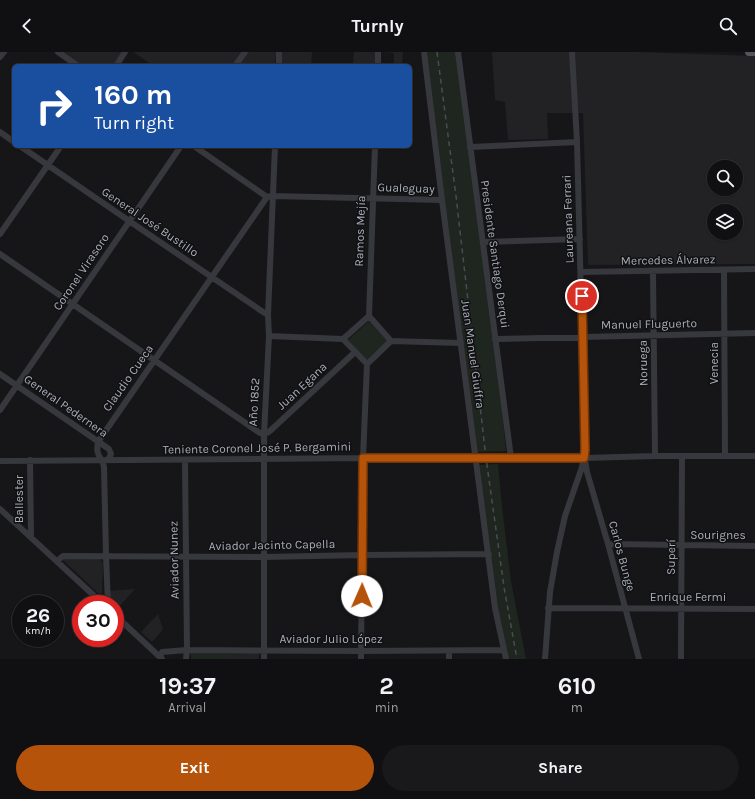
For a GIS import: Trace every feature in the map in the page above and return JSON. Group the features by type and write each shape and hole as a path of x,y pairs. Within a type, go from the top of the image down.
{"main road":[{"path":"749,52 755,52"}],"street":[{"path":"0,57 4,52"},
{"path":"58,52 75,64"},
{"path":"117,64 126,52"},
{"path":"236,64 245,52"},
{"path":"279,52 279,64"},
{"path":"378,52 378,64"},
{"name":"Juan Manuel Giuffra","path":"424,52 496,608 506,659"},
{"name":"Presidente Santiago Derqui","path":"458,52 511,458"},
{"name":"Laureana Ferrari","path":"572,52 577,142 581,272 584,458"},
{"path":"0,132 12,141"},
{"path":"470,147 577,142"},
{"name":"General José Bustillo","path":"23,148 268,315"},
{"path":"0,234 60,148"},
{"name":"Coronel Virasoro","path":"0,410 180,148"},
{"path":"197,148 270,196"},
{"name":"Año 1852","path":"264,659 264,434 273,208 270,196 275,148"},
{"name":"Ramos Mejía","path":"368,316 374,148"},
{"name":"Gualeguay","path":"270,196 442,200"},
{"name":"Claudio Cueca","path":"98,442 270,196"},
{"path":"262,206 268,205 273,208"},
{"path":"483,242 580,239"},
{"path":"0,254 258,432 264,434"},
{"name":"Mercedes Álvarez","path":"581,272 755,269"},
{"name":"Venecia","path":"724,270 725,456"},
{"name":"Noruega","path":"653,271 655,456"},
{"path":"343,340 368,316 391,341"},
{"name":"Manuel Fluguerto","path":"496,339 755,332"},
{"path":"269,336 343,340 367,364"},
{"path":"361,659 363,458 367,364 391,341 461,343"},
{"name":"Juan Egana","path":"264,434 270,431 355,352"},
{"name":"General Pedernera","path":"0,374 110,451 111,454 105,460"},
{"path":"98,442 97,451 99,456 105,460 108,595"},
{"name":"Superí","path":"681,659 682,456"},
{"name":"Teniente Coronel José P. Bergamini","path":"0,461 755,456"},
{"path":"545,659 548,608 560,537 584,458"},
{"name":"Carlos Bunge","path":"584,458 639,659"},
{"name":"Ballester","path":"30,460 31,537"},
{"name":"Aviador Nunez","path":"184,460 186,659"},
{"path":"0,509 93,595"},
{"name":"Sourignes","path":"608,544 755,546"},
{"name":"Aviador Jacinto Capella","path":"57,561 63,556 264,557 489,554"},
{"name":"Enrique Fermi","path":"548,608 755,608"},
{"path":"124,623 161,658"},
{"name":"Aviador Julio López","path":"161,658 162,652 186,650 504,650"},
{"path":"449,650 449,659"}],"shaded area":[{"path":"60,52 122,52 114,64 77,64"},
{"path":"133,52 242,52 233,64 151,64"},
{"path":"248,52 276,52 275,64 240,64"},
{"path":"282,52 312,52 311,64 281,64"},
{"path":"354,52 376,52 375,64 353,64"},
{"path":"381,52 403,52 402,64 394,64 394,53"},
{"path":"424,52 458,52 495,339 506,451 477,452"},
{"path":"492,52 639,52 755,56 755,264 588,265 583,113 547,113 548,139 508,140 505,102 495,100"},
{"path":"369,321 387,341 366,360 348,340"},
{"path":"498,464 511,581 526,659 506,659 495,608 479,465"},
{"path":"99,558 103,563 102,593 99,594 63,560 64,559"},
{"path":"135,589 124,601 124,595 108,595 108,591"},
{"path":"158,614 163,629 152,642 141,632"},
{"path":"191,653 230,653 230,659 191,659"},
{"path":"230,653 259,653 259,659 230,659"}],"railway":[{"path":"437,52 456,196 486,458 504,587 517,659"}],"route":[{"path":"362,596 363,458 584,458 585,438 582,296"}]}
